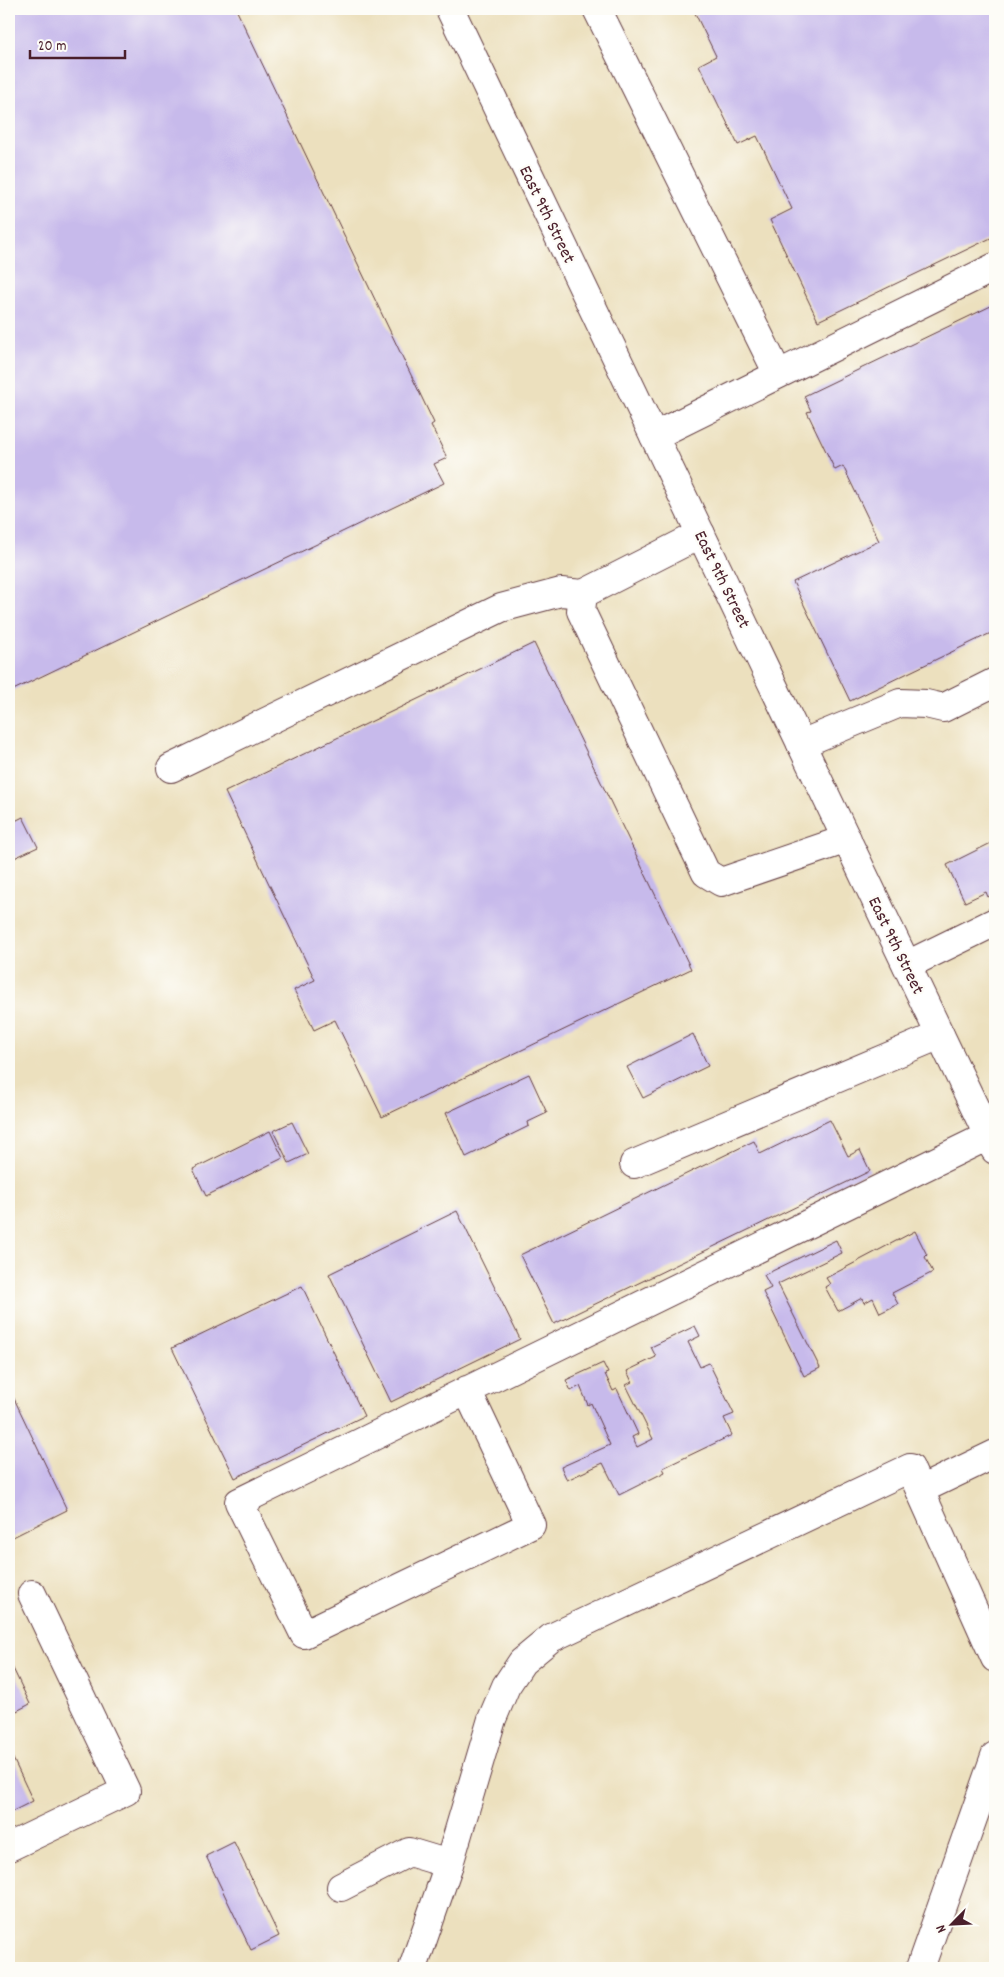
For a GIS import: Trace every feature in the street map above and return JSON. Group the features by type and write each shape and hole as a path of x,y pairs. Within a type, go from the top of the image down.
{"street":[{"name":"East 9th Street","path":"450,9 992,1143"},
{"path":"597,9 778,374"},
{"path":"654,436 995,267"},
{"path":"170,768 502,608 561,592 583,594 701,534"},
{"path":"583,594 581,611 706,872 722,882 846,839"},
{"path":"801,744 900,703 926,704 943,708 995,682"},
{"path":"907,965 995,922"},
{"path":"634,1164 940,1035"},
{"path":"467,1390 531,1525 304,1634 239,1502 467,1390 992,1143"},
{"path":"920,1490 995,1454"},
{"path":"413,1968 448,1864 492,1720 506,1686 522,1662 551,1638 910,1468 995,1658"},
{"path":"9,1846 126,1791 32,1594"},
{"path":"920,1968 995,1756"},
{"path":"341,1887 409,1852 448,1864"}],"building":[{"path":"9,9 236,9 434,423 431,425 447,458 434,464 444,483 9,692"},
{"path":"693,9 995,9 995,236 818,321 770,220 792,209 757,136 738,145 699,65 716,56"},
{"path":"995,304 995,631 850,701 793,582 879,541 843,466 835,470 807,412 811,411 804,396"},
{"path":"534,643 691,969 382,1117 335,1020 314,1030 294,990 315,980 225,792"},
{"path":"23,817 38,847 10,860 9,824"},
{"path":"995,841 995,893 988,897 986,892 965,902 947,865"},
{"path":"693,1034 708,1066 643,1098 627,1067"},
{"path":"529,1074 547,1113 528,1122 529,1126 466,1157 446,1113"},
{"path":"830,1120 848,1156 860,1150 870,1171 554,1324 520,1255 754,1141 760,1154"},
{"path":"292,1122 308,1154 289,1163 273,1131"},
{"path":"270,1131 283,1158 206,1196 193,1169"},
{"path":"457,1211 520,1339 391,1402 329,1274"},
{"path":"915,1231 933,1272 892,1293 898,1304 880,1313 873,1298 864,1303 862,1298 838,1311 825,1287 830,1284 826,1278"},
{"path":"836,1240 842,1253 778,1284 820,1368 804,1376 763,1292 771,1288 764,1275"},
{"path":"302,1286 364,1416 235,1478 172,1348"},
{"path":"695,1326 700,1336 688,1342 700,1367 709,1363 734,1414 724,1418 732,1435 663,1468 665,1472 619,1495 603,1463 567,1480 561,1467 610,1445 591,1403 588,1405 580,1386 571,1391 566,1380 603,1363 608,1373 605,1374 613,1391 617,1389 638,1434 632,1437 637,1447 653,1439 626,1385 632,1382 627,1371 656,1357 651,1347"},
{"path":"9,1388 67,1510 9,1539"},
{"path":"9,1660 30,1704 9,1715"},
{"path":"9,1750 33,1801 9,1813"},
{"path":"234,1842 279,1936 251,1950 206,1856"}]}
